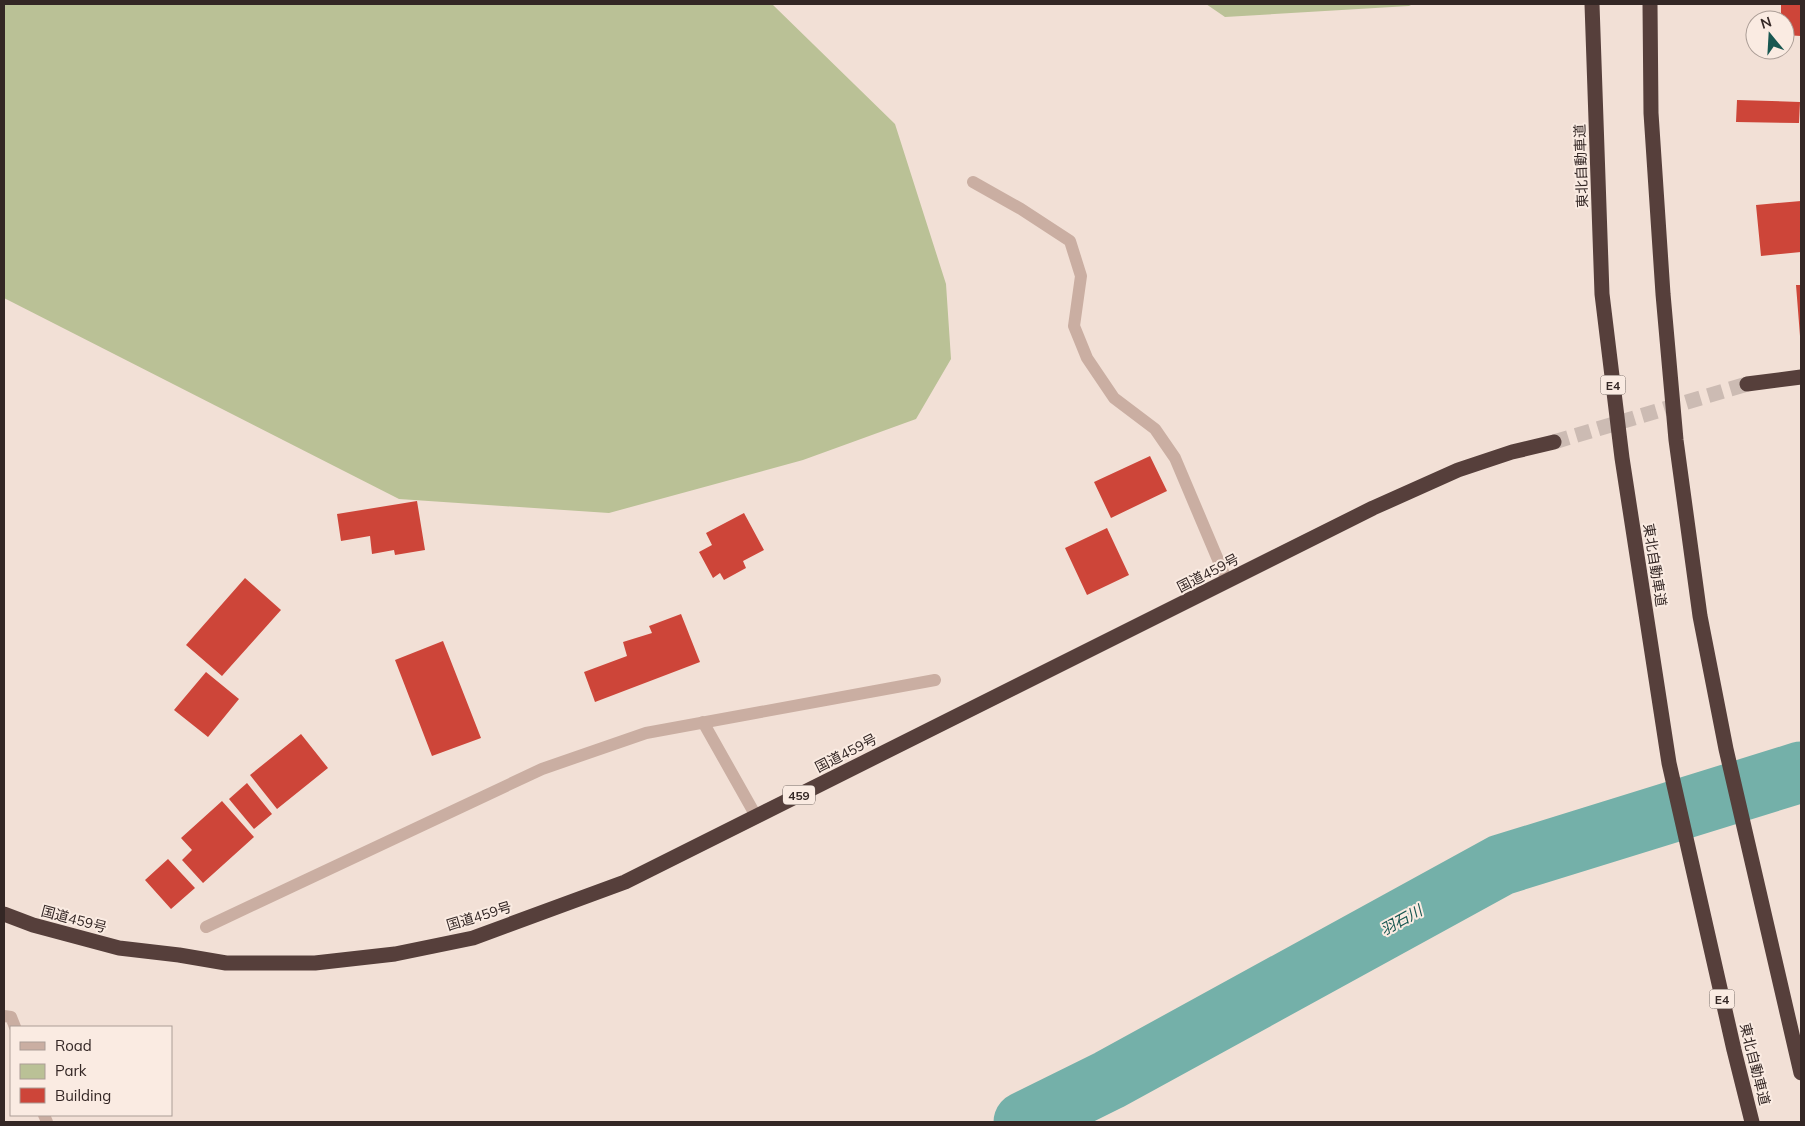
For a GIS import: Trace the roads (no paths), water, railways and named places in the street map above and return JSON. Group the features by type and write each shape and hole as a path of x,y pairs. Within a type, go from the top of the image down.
{"highway":[{"name":"東北自動車道","path":"1592,4 1602,294 1622,458 1669,763 1752,1122"},
{"path":"1650,4 1652,122 1663,294 1676,440 1700,616 1726,749 1801,1072"},
{"path":"1747,384 1801,377"},
{"name":"国道459号","path":"4,914 33,925 119,948 179,955 226,964 315,963 395,954 473,938 624,882 1373,508 1458,470 1512,452 1554,442"}],"street":[{"path":"974,182 1070,241 1082,276 1074,326 1087,358 1114,398 1155,429 1175,458 1227,581"},
{"path":"206,927 542,769 646,733 935,680"},
{"path":"703,722 756,816"},
{"path":"4,1016 11,1017 15,1026"}],"waterway":[{"name":"羽石川","path":"1024,1122 1109,1080 1501,865 1801,772"}],"tunnel":[{"path":"1554,442 1747,384"}]}
